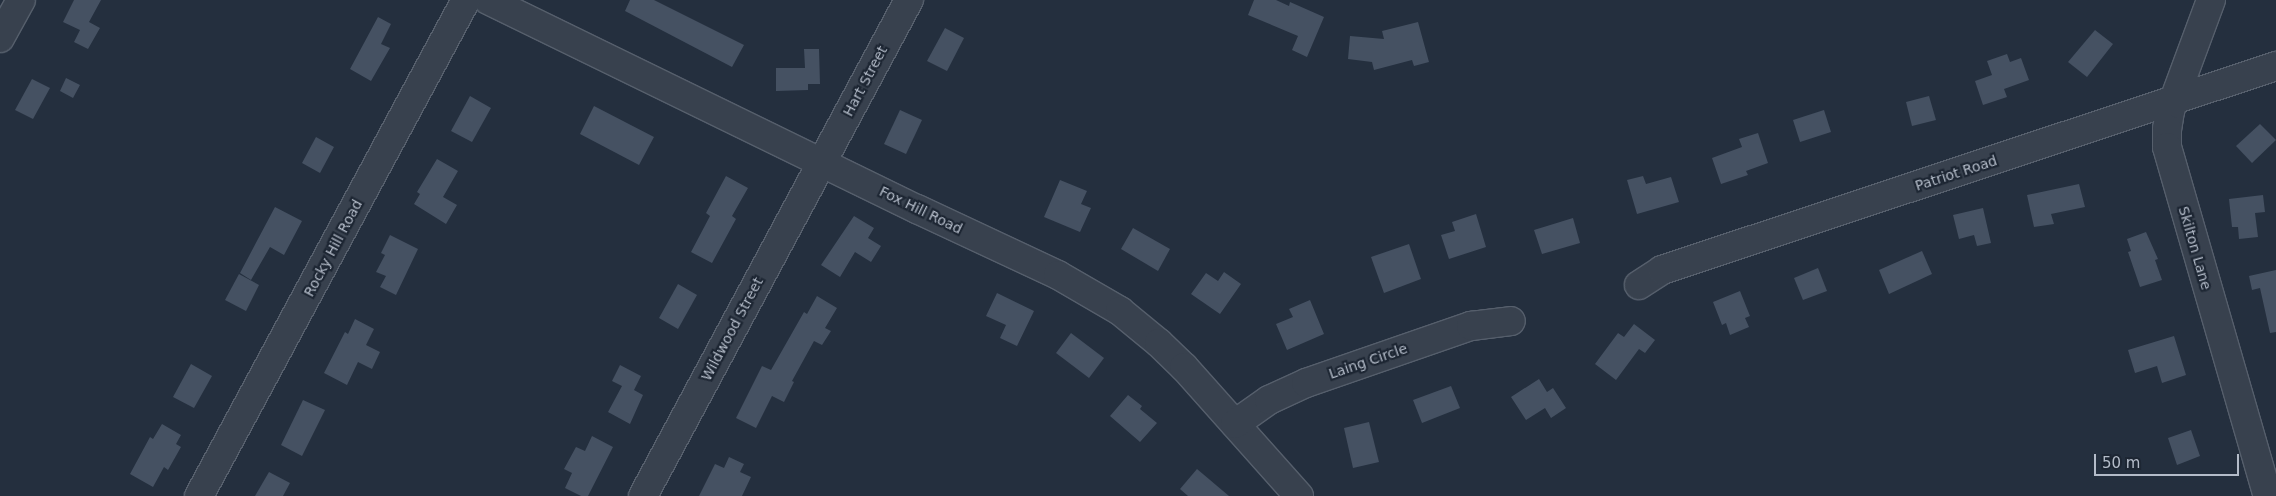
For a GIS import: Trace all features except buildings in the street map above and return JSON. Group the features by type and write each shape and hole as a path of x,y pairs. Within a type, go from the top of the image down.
{"street":[{"path":"0,38 21,0"},
{"name":"Rocky Hill Road","path":"199,496 466,0"},
{"name":"Fox Hill Road","path":"488,0 1058,275 1120,311 1166,349 1299,496"},
{"name":"Hart Street","path":"822,162 909,0"},
{"name":"Skilton Lane","path":"2211,0 2173,101 2166,136 2169,158 2268,496"},
{"name":"Patriot Road","path":"1638,285 1662,270 2276,66"},
{"name":"Wildwood Street","path":"643,496 822,162"},
{"name":"Laing Circle","path":"1235,424 1270,400 1306,383 1472,326 1511,321"}]}
